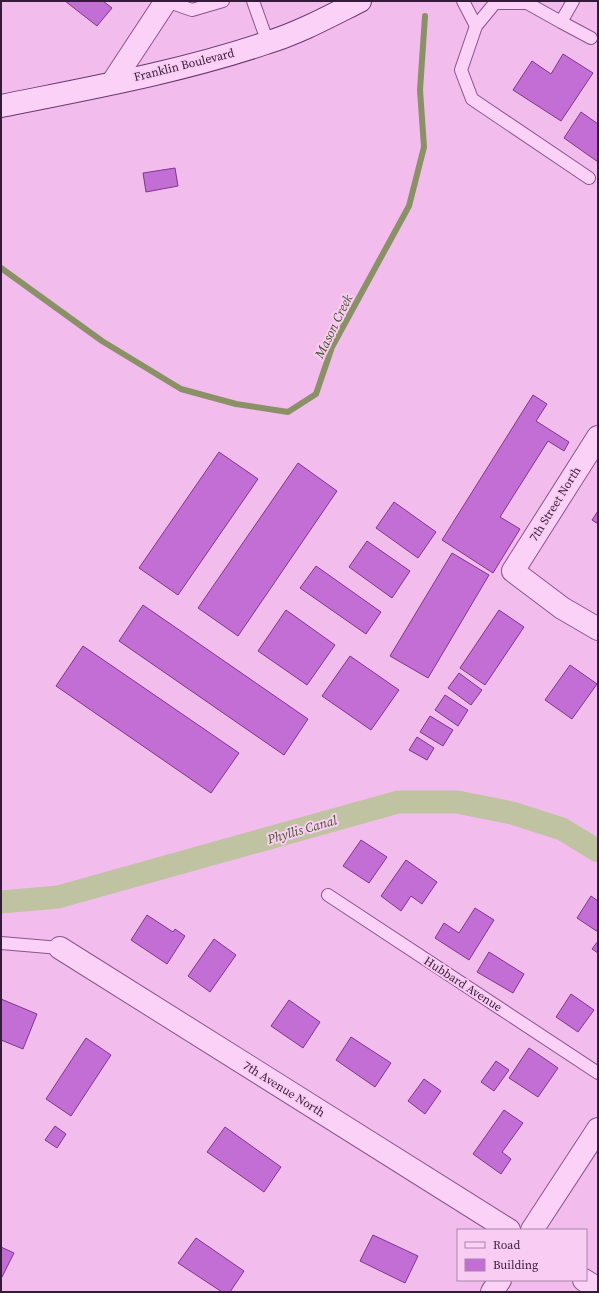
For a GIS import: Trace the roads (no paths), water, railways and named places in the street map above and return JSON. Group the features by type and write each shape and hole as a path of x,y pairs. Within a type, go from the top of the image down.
{"street":[{"path":"112,83 166,1"},
{"name":"Franklin Boulevard","path":"10,104 186,67 268,43 327,18 360,1"},
{"name":"7th Street North","path":"598,436 513,571 562,608 598,629"},
{"name":"7th Avenue North","path":"60,948 506,1229"},
{"path":"533,1229 598,1129"},
{"path":"492,1292 499,1281"},
{"path":"586,1281 598,1289"}],"lane":[{"path":"166,1 192,10 223,1"},
{"path":"253,1 268,43"},
{"path":"463,1 476,26"},
{"path":"561,22 572,1"},
{"path":"588,178 472,99 461,70 476,26 495,3 527,3 591,38"},
{"name":"Hubbard Avenue","path":"328,895 598,1073"},
{"path":"1,943 60,948"}],"waterway":[{"name":"Mason Creek","path":"1,268 102,341 181,389 236,404 288,412 316,394 332,347 409,206 424,147 420,90 425,16"},
{"name":"Phyllis Canal","path":"1,902 58,897 398,802 457,802 512,813 562,829 598,851"}]}
